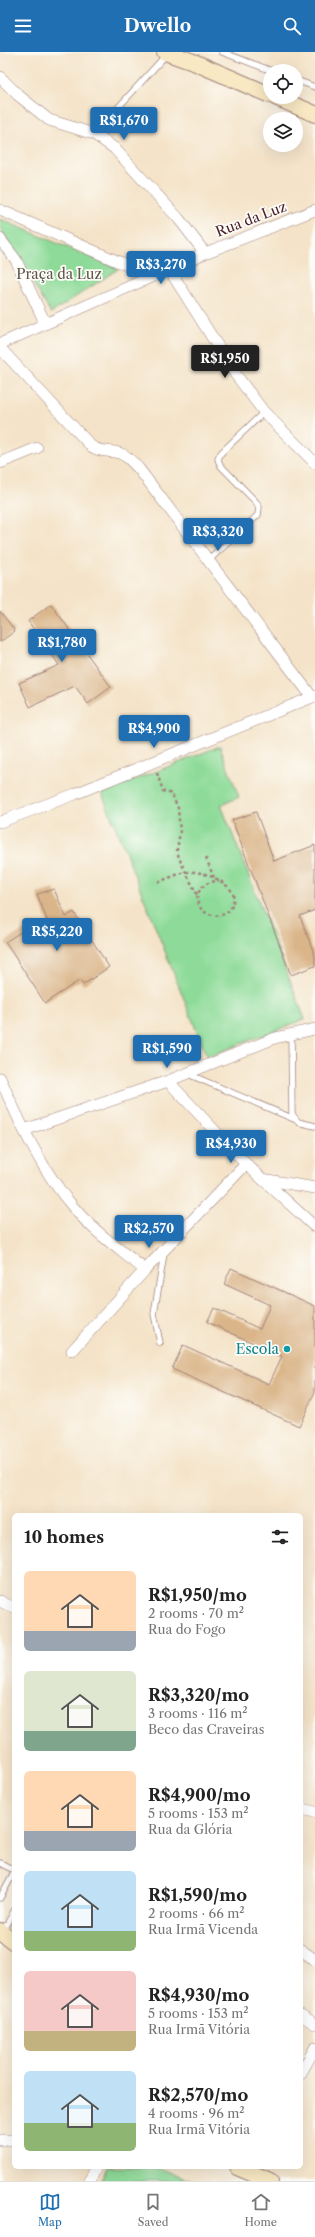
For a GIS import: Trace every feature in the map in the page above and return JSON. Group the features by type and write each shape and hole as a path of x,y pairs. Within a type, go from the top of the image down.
{"main road":[{"path":"167,52 192,57 263,92"},
{"path":"291,104 315,114"},
{"path":"246,2169 270,2181"}],"street":[{"path":"0,77 18,96 49,120 94,134 114,148 179,219 205,253"},
{"path":"0,210 119,262 156,274"},
{"name":"Rua da Luz","path":"0,344 205,253 315,210"},
{"path":"0,239 16,260 45,323"},
{"path":"169,269 236,376 264,412 315,463"},
{"path":"0,348 91,446 98,451 119,453 126,456 209,560 313,697 0,822"},
{"path":"0,463 37,448"},
{"path":"24,1130 168,1081 291,1033 315,1029"},
{"path":"0,1078 24,1130 60,1192 74,1209 93,1227 145,1270"},
{"path":"168,1081 246,1164 315,1227"},
{"path":"72,1351 164,1249 246,1164"},
{"path":"262,1179 315,1188"},
{"path":"0,1601 12,1607"},
{"path":"303,1809 315,1812"},
{"path":"303,1951 315,1960"},
{"path":"303,2016 315,2024"},
{"path":"303,2069 315,2048"},
{"path":"0,2140 12,2140"},
{"path":"90,2181 95,2169"}],"lane":[{"path":"94,134 167,52"},
{"path":"222,52 263,68"},
{"path":"303,83 315,87"},
{"path":"209,560 258,515 259,507 256,502 220,465 218,459 221,453 264,412"},
{"path":"291,1033 290,1104 294,1119"},
{"path":"187,1073 304,1124 315,1126"},
{"path":"160,1343 154,1314 164,1249"},
{"path":"0,1863 12,1870"},
{"path":"0,1898 12,1875"},
{"path":"4,1936 12,1916"}],"path":[{"path":"152,762 163,791 172,794 178,808 180,832 177,850 186,873 198,897 201,908 209,915 220,915 225,913 232,904 232,893 229,887 205,874 186,873 158,882"},
{"path":"206,858 214,878"},
{"path":"198,897 199,891 207,883 219,881"}],"green space":[{"name":"Praça da Luz","path":"0,219 118,269 51,313 0,228"},
{"path":"220,746 239,797 221,805 305,1019 207,1057 102,793"},
{"path":"106,2169 162,2169 192,2181 101,2181"}],"building":[{"path":"51,604 111,687 88,704 75,686 30,707 19,683 59,665 28,621"},
{"path":"0,611 15,631 0,642"},
{"path":"256,812 274,861 315,845 315,910 300,916 315,956 315,966 291,975 232,820"},
{"path":"54,889 66,917 74,912 109,967 83,985 80,980 45,1003 5,942 24,930 32,941 50,928 37,894"},
{"name":"Escola","path":"231,1268 315,1306 315,1392 299,1426 172,1369 183,1345 269,1384 282,1356 207,1322 214,1308 260,1329 270,1305 224,1284"}],"place":[{"name":"Escola","path":"287,1349"}]}
